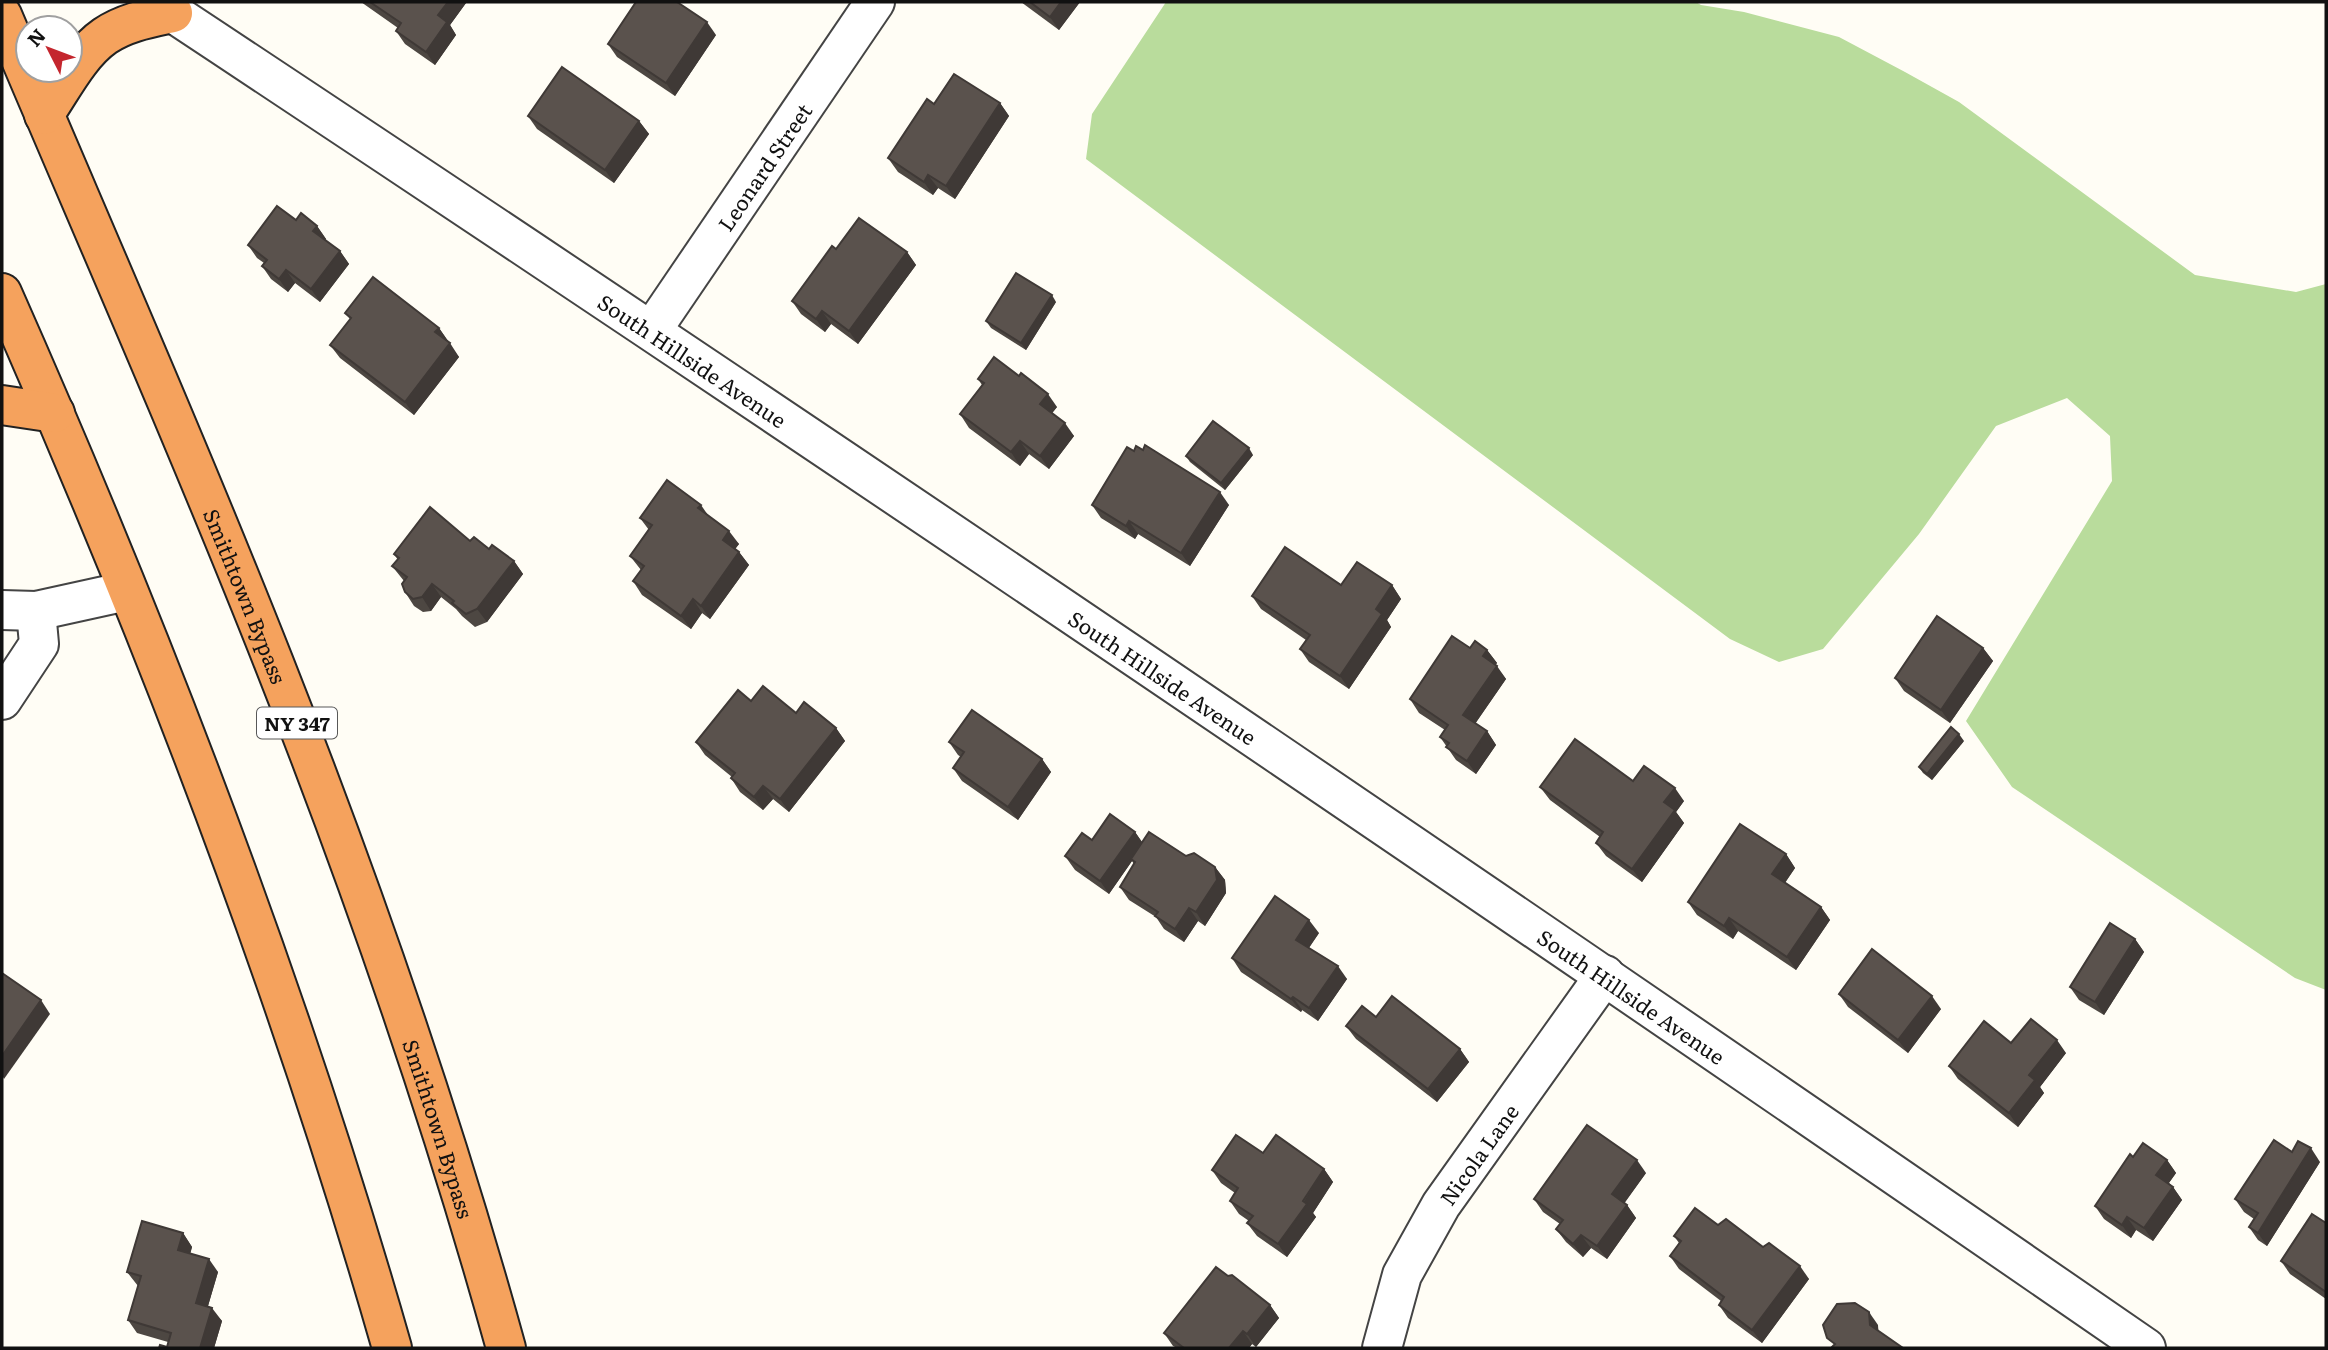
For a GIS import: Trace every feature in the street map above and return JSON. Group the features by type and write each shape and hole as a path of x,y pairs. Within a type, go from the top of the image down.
{"highway":[{"path":"44,115 78,65 104,37 167,7"},
{"name":"Smithtown Bypass","path":"2,15 221,532 326,798 421,1069 506,1348"},
{"path":"2,293 55,412 175,704 273,970 319,1105 392,1348"},
{"path":"2,405 55,412"}],"street":[{"name":"Leonard Street","path":"652,330 876,2"},
{"name":"South Hillside Avenue","path":"167,7 652,330 1605,975 2146,1348"},
{"path":"2,700 39,643 19,610 127,591"},
{"name":"Nicola Lane","path":"1382,1348 1402,1275 1441,1205 1605,975"}],"green space":[{"path":"1166,2 1696,2 1744,12 1839,37 1959,102 2195,275 2296,292 2326,284 2326,990 2295,978 2012,787 1966,721 2112,481 2110,436 2067,398 1996,426 1919,534 1823,649 1779,662 1730,639 1086,159 1092,114"}],"building":[{"path":"370,2 448,2 438,15 447,22 426,52 396,31 401,23"},
{"path":"636,2 677,2 707,22 666,83 608,44"},
{"path":"1030,2 1061,2 1050,17"},
{"path":"562,67 639,121 605,170 528,116"},
{"path":"954,74 1000,103 946,186 928,175 924,182 888,158 927,99 934,104"},
{"path":"277,206 296,220 301,213 317,226 313,231 340,251 311,289 286,270 279,279 262,266 267,260 248,245"},
{"path":"859,218 907,252 849,331 822,311 816,319 792,301 832,246 836,249"},
{"path":"1016,273 1052,295 1021,343 986,321"},
{"path":"373,277 439,328 435,332 450,343 405,402 330,345 351,318 345,313"},
{"path":"994,357 1048,394 1040,404 1065,423 1040,456 1020,441 1011,452 960,414 984,383 978,379"},
{"path":"1213,421 1249,448 1221,483 1186,456"},
{"path":"1145,445 1220,492 1181,553 1129,521 1126,526 1092,505 1127,447 1134,451 1136,446 1143,450"},
{"path":"667,480 701,505 698,508 729,531 723,540 739,552 701,606 693,599 681,616 633,581 644,566 630,556 652,525 640,518"},
{"path":"430,507 470,541 474,537 489,549 492,545 514,561 477,609 466,614 432,584 422,597 413,599 405,592 402,584 407,577 392,566 399,558 394,554"},
{"path":"1285,547 1341,585 1357,562 1392,585 1376,609 1382,614 1340,676 1300,649 1310,635 1252,596"},
{"path":"1937,616 1983,648 1941,710 1895,678"},
{"path":"1452,636 1470,648 1475,641 1487,650 1483,656 1497,666 1463,715 1487,731 1467,761 1446,747 1449,743 1440,737 1448,725 1410,699"},
{"path":"763,686 796,713 804,702 836,728 780,799 763,786 754,797 731,778 735,773 696,742 738,690 751,701"},
{"path":"972,710 1042,759 1008,807 953,768 964,752 949,742"},
{"path":"1951,727 1959,734 1927,774 1919,767"},
{"path":"1575,739 1633,781 1644,766 1675,788 1664,802 1675,810 1632,869 1596,843 1603,832 1540,787"},
{"path":"1110,814 1135,832 1100,881 1065,856 1082,833 1092,840"},
{"path":"1740,824 1786,854 1772,874 1821,907 1787,957 1729,918 1724,926 1688,902"},
{"path":"1149,832 1186,856 1194,853 1215,867 1217,880 1196,912 1189,908 1175,929 1155,916 1158,912 1120,887 1135,862 1131,859"},
{"path":"1275,896 1309,920 1296,940 1338,966 1309,1008 1293,997 1291,999 1232,958"},
{"path":"2110,923 2135,939 2095,1002 2070,987"},
{"path":"1872,949 1932,996 1898,1040 1839,994"},
{"path":"2,973 41,1000 2,1056"},
{"path":"1392,996 1460,1049 1428,1089 1346,1026 1362,1006 1376,1017"},
{"path":"2031,1019 2057,1040 2029,1075 2035,1080 2009,1113 1949,1066 1984,1021 2011,1043"},
{"path":"1587,1125 1637,1160 1612,1194 1627,1205 1597,1246 1581,1235 1573,1244 1556,1229 1563,1220 1534,1199"},
{"path":"1236,1135 1263,1153 1276,1135 1324,1169 1303,1201 1307,1204 1278,1244 1247,1223 1253,1216 1230,1201 1238,1188 1212,1170"},
{"path":"2274,1140 2292,1152 2298,1141 2311,1148 2258,1233 2249,1227 2258,1213 2235,1199"},
{"path":"2143,1143 2167,1160 2156,1175 2173,1187 2144,1228 2127,1217 2122,1225 2095,1206 2130,1154 2133,1157"},
{"path":"1695,1208 1718,1225 1726,1219 1763,1247 1769,1243 1800,1266 1752,1330 1719,1305 1724,1297 1670,1256 1681,1241 1674,1236"},
{"path":"2312,1214 2326,1223 2326,1292 2281,1261"},
{"path":"142,1221 183,1233 178,1250 209,1259 196,1303 212,1308 200,1348 159,1348 160,1345 167,1347 171,1333 128,1320 141,1276 127,1272"},
{"path":"1216,1267 1228,1276 1232,1275 1270,1305 1247,1334 1243,1331 1229,1348 1184,1348 1164,1333"},
{"path":"1855,1303 1869,1312 1870,1325 1903,1348 1831,1348 1835,1344 1827,1338 1823,1325 1837,1304"}]}
